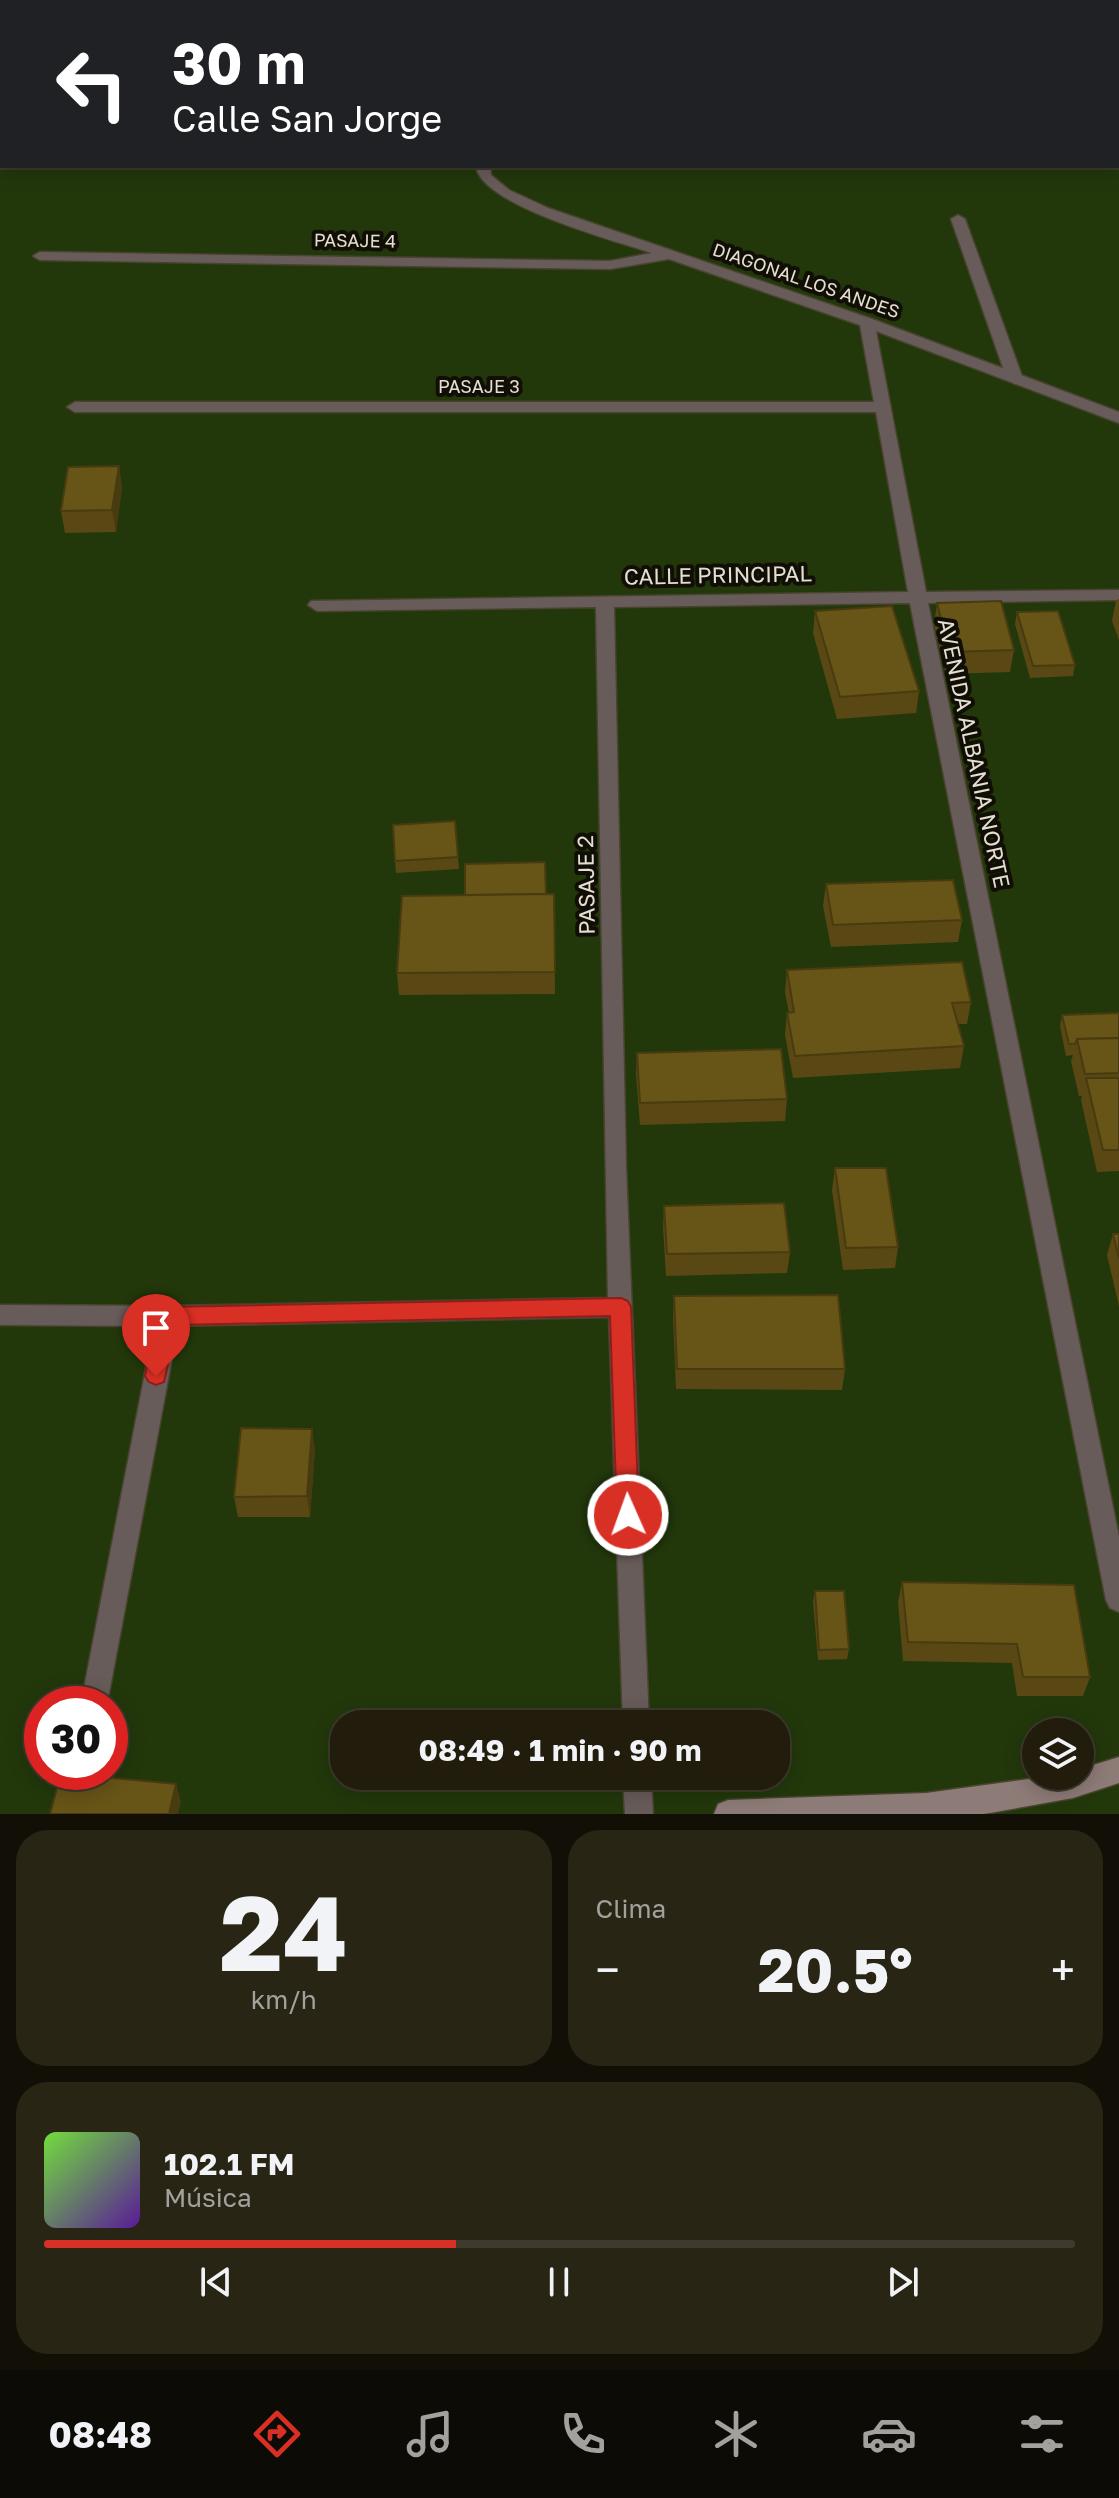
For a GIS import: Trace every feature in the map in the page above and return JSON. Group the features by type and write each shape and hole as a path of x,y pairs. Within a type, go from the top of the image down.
{"street":[{"name":"DIAGONAL LOS ANDES","path":"484,171 504,193 543,211 867,322 1119,418"},
{"path":"958,219 1015,379"},
{"name":"PASAJE 4","path":"40,256 610,265 668,255"},
{"name":"AVENIDA ALBANIA NORTE","path":"867,322 918,597 1040,1193 1119,1600"},
{"name":"PASAJE 3","path":"75,407 883,407"},
{"name":"CALLE PRINCIPAL","path":"317,605 1119,595"},
{"name":"PASAJE 2","path":"605,601 615,1167 635,1710"},
{"path":"0,1315 168,1316 621,1307"},
{"path":"97,1686 168,1316"},
{"path":"728,1814 967,1802 1078,1785 1119,1770"},
{"path":"638,1790 639,1814"}],"green space":[{"path":"0,168 1119,168 1119,1814 0,1814"}],"building":[{"path":"119,466 112,510 61,511 68,467"},
{"path":"1001,601 1014,650 949,652 937,603"},
{"path":"892,606 919,691 840,697 815,611"},
{"path":"1058,611 1075,665 1033,666 1017,612"},
{"path":"455,821 458,857 395,861 393,825"},
{"path":"545,862 546,894 465,895 465,864"},
{"path":"953,880 962,920 833,925 826,884"},
{"path":"554,894 555,972 397,973 402,896"},
{"path":"962,962 971,1002 952,1003 964,1046 795,1056 787,1013 794,1012 787,970"},
{"path":"1119,1013 1119,1038 1077,1039 1075,1044 1069,1044 1062,1015"},
{"path":"1119,1038 1119,1073 1085,1074 1077,1039"},
{"path":"781,1049 787,1099 640,1103 637,1053"},
{"path":"1086,1078 1119,1078 1119,1150 1103,1150"},
{"path":"835,1168 886,1168 898,1247 846,1248"},
{"path":"784,1203 790,1252 667,1254 664,1206"},
{"path":"1113,1234 1119,1234 1119,1258"},
{"path":"838,1295 845,1369 677,1369 674,1296"},
{"path":"241,1428 312,1429 307,1496 234,1497"},
{"path":"902,1582 1074,1585 1090,1677 1023,1677 1017,1644 908,1642"},
{"path":"815,1591 844,1591 849,1649 819,1650"},
{"path":"128,1779 176,1784 169,1814 50,1814 56,1790 128,1790"}],"route":[{"path":"156,1376 168,1316 621,1307 628,1515"}]}
